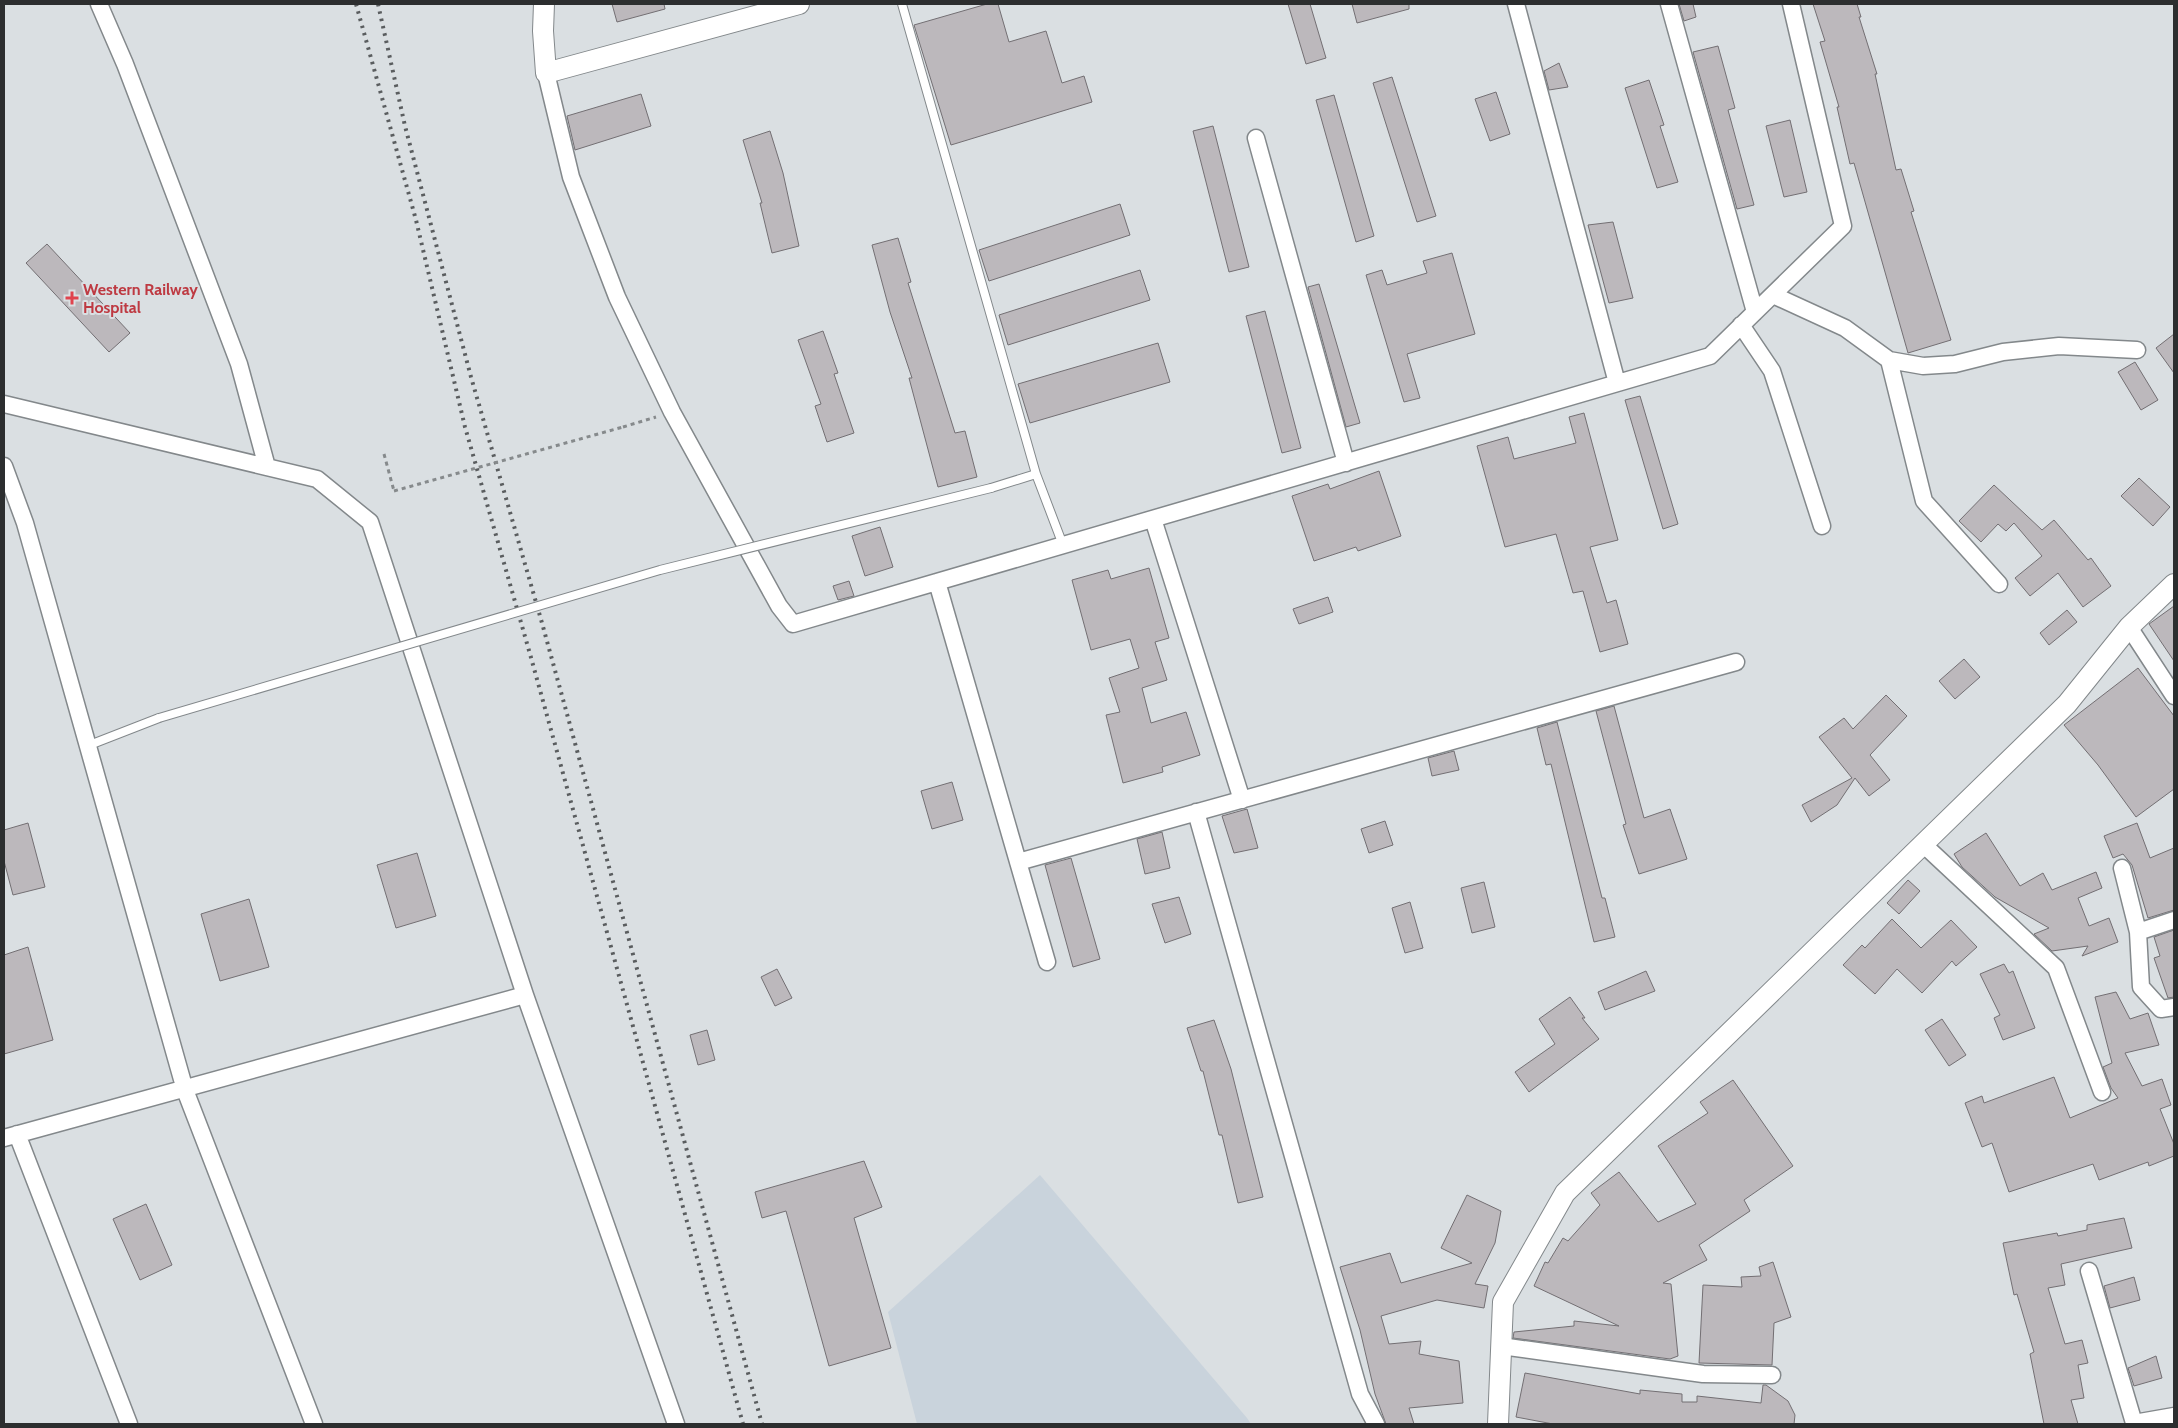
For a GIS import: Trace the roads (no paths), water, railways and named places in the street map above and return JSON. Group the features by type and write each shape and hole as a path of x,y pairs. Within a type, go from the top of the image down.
{"street":[{"path":"99,4 125,64 239,364 267,467"},
{"path":"544,4 543,32 546,73 571,177 617,297 672,412 779,606 793,624 1710,356 1842,226 1791,4"},
{"path":"546,73 799,4"},
{"path":"1516,4 1617,383"},
{"path":"1669,4 1755,312"},
{"path":"1256,138 1346,463"},
{"path":"1773,294 1845,328 1889,360 1923,366 1955,364 2004,352 2059,346 2137,350"},
{"path":"1741,325 1772,371 1822,526"},
{"path":"1889,360 1924,501 1999,584"},
{"path":"4,404 317,479 370,522 525,995 676,1424"},
{"path":"4,466 25,523 184,1090 314,1424"},
{"path":"1153,519 1242,800"},
{"path":"937,582 1047,962"},
{"path":"1498,1424 1503,1302 1566,1193 2067,704 2129,628 2174,584"},
{"path":"2129,628 2174,696"},
{"path":"1018,862 1736,662"},
{"path":"1196,812 1360,1394 1376,1424"},
{"path":"1924,845 2056,968 2102,1092"},
{"path":"2122,868 2138,932 2141,986 2161,1008 2174,1007"},
{"path":"2138,932 2174,920"},
{"path":"128,1424 10,1136 184,1090 525,995"},
{"path":"2089,1271 2134,1422 2174,1416"},
{"path":"1501,1346 1703,1374 1772,1375"}],"lane":[{"path":"902,4 1036,474 1064,545"},
{"path":"88,746 158,718 660,570 990,488 1036,474"}],"railway":[{"path":"356,4 416,220 465,427 530,654 743,1424"},
{"path":"378,4 405,126 471,377 542,623 762,1424"}],"place":[{"name":"Western Railway Hospital","path":"72,298"}]}
